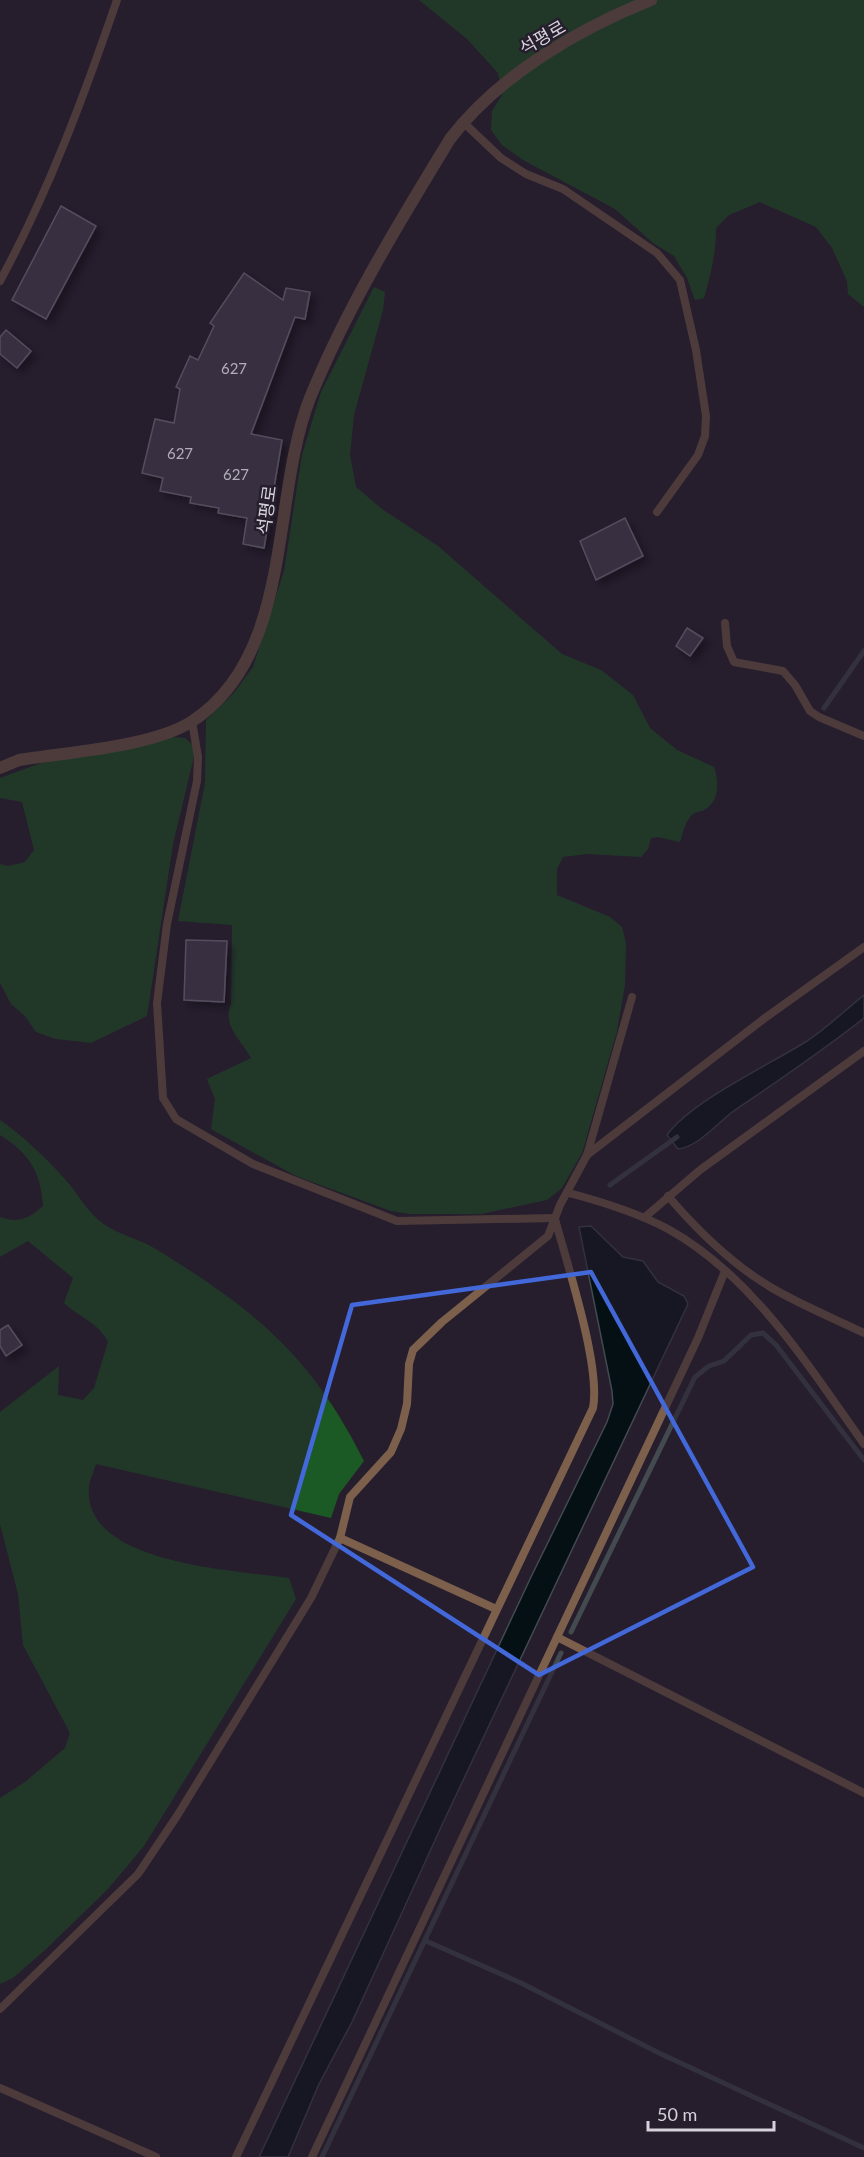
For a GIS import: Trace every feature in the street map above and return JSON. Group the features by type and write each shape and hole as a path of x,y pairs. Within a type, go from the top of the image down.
{"street":[{"name":"석평로","path":"0,768 19,760 162,735 192,721 232,681 242,668 257,634 268,599 277,560 297,439 309,402 335,337 420,189 463,122 491,93 523,69 630,8 651,0"}],"lane":[{"path":"0,280 43,196 117,0"},
{"path":"463,122 501,158 526,174 564,189 657,253 680,280 696,350 706,416 705,436 698,455 657,512"},
{"path":"725,623 729,657 734,662 783,671 795,685 810,711 864,736"},
{"path":"192,721 198,757 197,781 167,924 157,1003 163,1098 176,1119 253,1164 397,1221 555,1218"},
{"path":"587,1155 765,1018 864,946"},
{"path":"0,2009 102,1911 150,1859 311,1598 340,1538 350,1497 391,1452 401,1429 407,1404 409,1364 413,1350 442,1322 548,1236 587,1155 632,997"},
{"path":"645,1217 668,1196 864,1051"},
{"path":"569,1193 609,1203 645,1217 679,1236 725,1271 755,1301 800,1355 864,1444"},
{"path":"668,1196 686,1218 750,1273 772,1288 864,1333"},
{"path":"236,2157 586,1424 596,1392 581,1319 555,1218"},
{"path":"312,2157 698,1338 725,1271"},
{"path":"340,1538 496,1609"},
{"path":"557,1637 864,1793"},
{"path":"0,2088 156,2157"}],"highlighted area":[{"path":"591,1272 753,1567 539,1675 291,1515 352,1305"}],"green space":[{"path":"419,0 864,0 864,307 848,294 847,281 832,248 816,227 760,202 729,215 716,228 713,263 704,298 695,300 687,278 674,256 653,243 615,209 523,160 502,145 491,130 492,111 502,95 498,73 467,39"},
{"path":"374,287 385,292 383,310 354,415 350,455 356,487 382,509 438,546 562,654 601,670 633,695 650,728 677,750 714,767 717,778 716,797 709,806 689,818 680,842 658,837 651,838 648,849 641,857 587,854 563,857 557,869 557,895 610,917 622,927 626,943 625,985 617,1031 582,1153 562,1188 547,1200 481,1214 410,1214 391,1211 296,1176 211,1129 215,1099 207,1079 251,1058 234,1032 229,1019 232,925 178,921 205,783 206,720 233,694 253,667 284,571 302,455 321,392"},
{"path":"168,737 185,738 196,748 173,844 147,1016 91,1043 56,1039 36,1032 25,1016 11,1004 0,983 0,864 8,866 25,862 34,850 22,802 0,798 0,778 41,763"},
{"path":"0,1120 49,1162 98,1220 154,1248 190,1270 222,1292 277,1338 301,1363 323,1392 364,1461 339,1494 331,1518 96,1464 89,1486 93,1512 110,1533 135,1548 166,1559 289,1578 296,1599 144,1846 108,1889 45,1950 13,1978 0,1984 0,1798 25,1782 65,1748 70,1733 23,1645 18,1594 0,1524 0,1412 59,1366 58,1395 83,1400 94,1388 108,1342 94,1325 64,1303 73,1278 28,1241 0,1257 0,1217 12,1220 23,1219 43,1206 40,1183 32,1164 19,1149 0,1135"}],"shaded area":[{"path":"864,995 864,1018 731,1113 699,1140 678,1149 667,1135 694,1109 732,1084 807,1041"},
{"path":"591,1226 623,1257 643,1261 658,1282 684,1296 688,1304 442,1825 352,2022 319,2084 288,2157 259,2157 531,1577 607,1422 613,1404 612,1391 579,1227"}],"building":[{"path":"61,206 96,226 46,319 12,300"},
{"path":"244,273 283,300 286,288 310,292 305,319 295,317 251,434 282,440 264,548 243,544 247,518 218,513 219,508 190,503 191,497 160,491 163,478 142,473 155,419 174,423 180,389 176,387 190,356 198,360 214,326 210,323"},
{"path":"6,330 31,351 17,368 0,354 0,337"},
{"path":"625,518 643,556 596,580 580,541"},
{"path":"687,628 703,638 690,656 676,646"},
{"path":"186,940 227,941 224,1002 184,1000"},
{"path":"8,1325 22,1345 6,1356 0,1346 0,1330"}],"waterway":[{"path":"824,708 864,651"},
{"path":"610,1185 677,1137"},
{"path":"571,1632 695,1377 709,1366 724,1361 751,1335 763,1333 776,1345 864,1460"},
{"path":"322,2157 561,1653"},
{"path":"426,1941 519,1982 659,2053 864,2148"}]}
